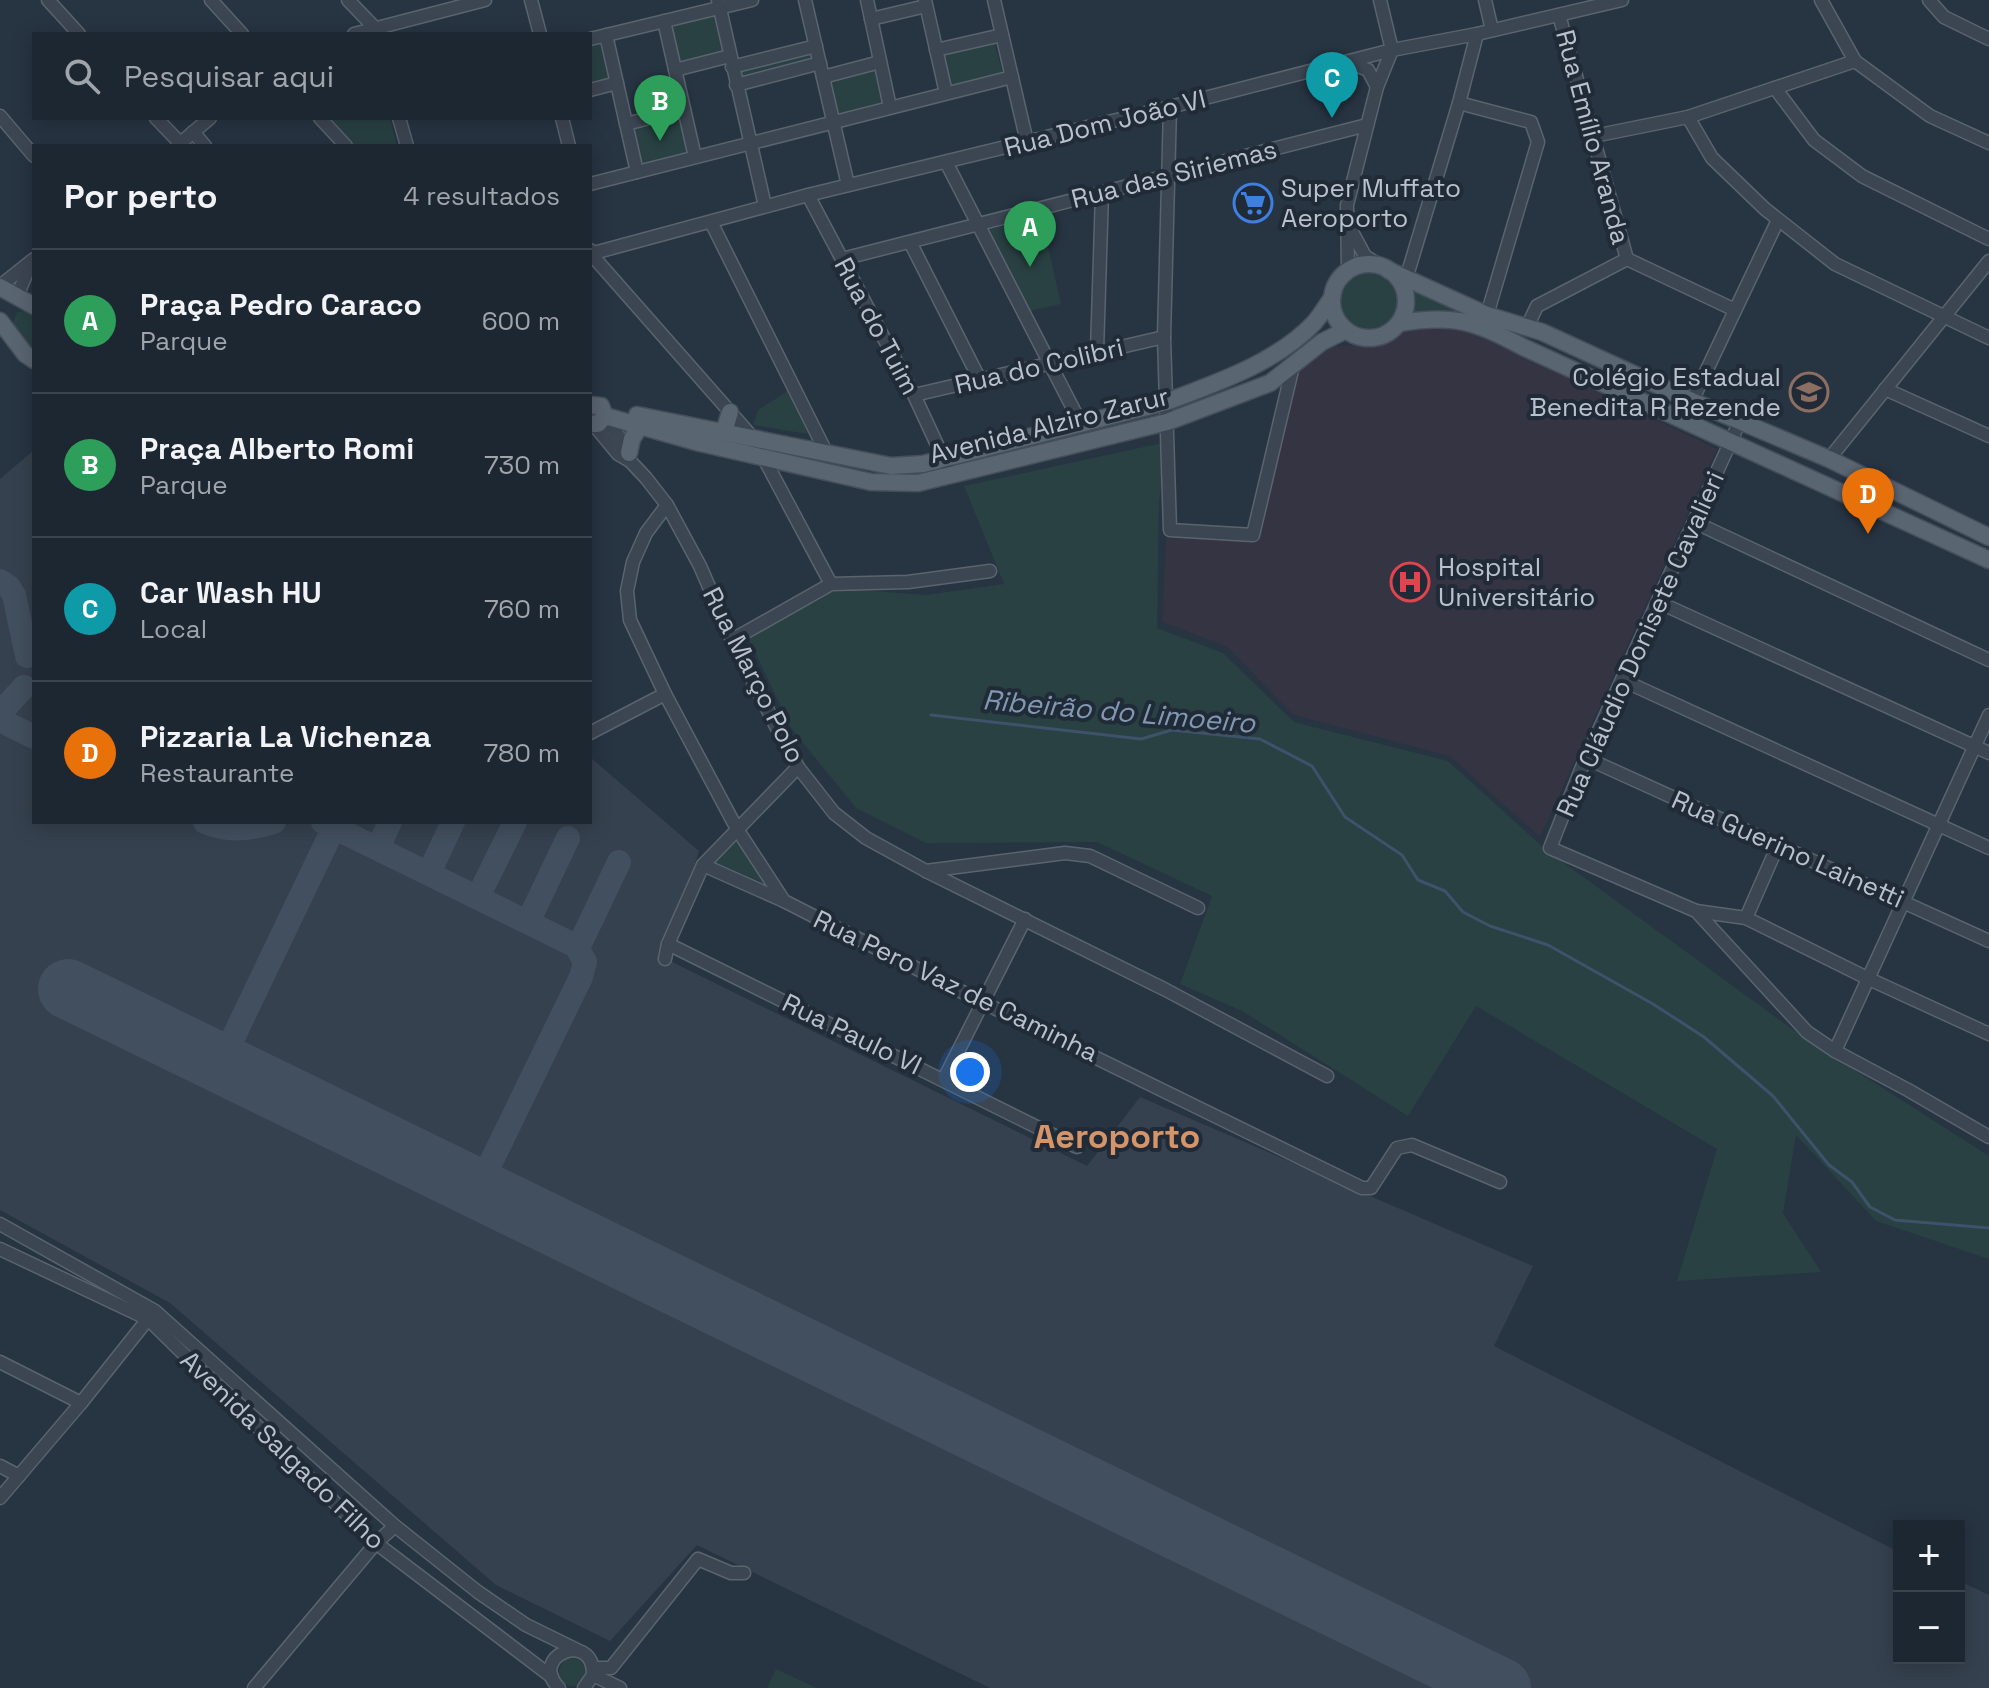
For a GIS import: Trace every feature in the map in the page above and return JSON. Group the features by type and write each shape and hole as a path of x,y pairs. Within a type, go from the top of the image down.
{"main road":[{"path":"1989,537 1829,459 1534,329 1487,315 1383,268 1358,266 1348,270 1335,287 1333,310 1346,330 1368,338 1380,336 1399,323 1431,318 1462,320 1488,328 1989,560"},
{"path":"1383,268 1398,278 1406,300 1399,323"},
{"path":"0,286 32,305"},
{"path":"17,296 1,322 31,360"},
{"name":"Avenida Alziro Zarur","path":"598,416 724,432 891,466 923,464 1166,402 1263,362 1313,324 1332,298"},
{"path":"1528,349 1534,329"},
{"name":"Avenida Alziro Zarur","path":"598,416 871,482 918,483 1167,422 1270,383 1322,342 1346,330"},
{"path":"724,432 730,412"},
{"path":"629,457 632,439 640,426"}],"street":[{"path":"48,0 77,32"},
{"path":"211,0 240,32"},
{"path":"348,0 376,31 485,0"},
{"path":"531,0 539,32"},
{"path":"592,38 719,4 752,0"},
{"path":"805,0 848,185"},
{"path":"867,0 890,107"},
{"path":"994,0 1027,142"},
{"path":"1348,270 1347,205 1377,87 1392,50 1380,0"},
{"path":"1485,0 1492,30"},
{"name":"Rua Dom João VI","path":"592,252 808,195 1346,61 1559,15 1575,5 1622,0"},
{"path":"1821,0 1855,61 1930,116 1989,143"},
{"path":"1929,0 1944,17 1989,39"},
{"path":"871,19 925,3 946,93"},
{"path":"719,4 765,206"},
{"name":"Rua Emílio Aranda","path":"1559,15 1627,259"},
{"path":"664,21 695,157"},
{"path":"1406,279 1477,34"},
{"path":"606,35 637,172"},
{"path":"936,50 1002,35"},
{"path":"675,70 816,46"},
{"path":"1346,61 1368,70 1377,87"},
{"path":"1594,136 1688,117 1855,61"},
{"path":"823,77 880,62"},
{"path":"736,85 820,63"},
{"path":"592,183 1012,77"},
{"path":"592,89 617,83"},
{"path":"1775,88 1814,140 1862,176 1989,239"},
{"path":"1459,103 1531,122 1538,142 1487,315"},
{"path":"1170,107 1164,337 1170,530 1253,535 1293,366"},
{"path":"626,124 684,109"},
{"path":"0,116 32,154"},
{"path":"1688,117 1712,158 1778,220 1835,264 1989,338"},
{"path":"158,120 177,144"},
{"path":"179,144 208,120"},
{"path":"322,120 342,144"},
{"path":"400,120 406,144"},
{"path":"562,120 568,144"},
{"name":"Rua das Siriemas","path":"842,259 1367,125"},
{"path":"193,132 203,144"},
{"path":"946,162 1081,424"},
{"path":"1097,351 1102,193"},
{"name":"Rua do Tuim","path":"808,195 914,395 953,476"},
{"path":"1347,220 1365,256 1383,268"},
{"path":"1692,401 1778,220"},
{"path":"711,222 827,454"},
{"path":"910,242 980,380"},
{"path":"592,255 753,438 831,584"},
{"path":"1534,329 1537,306 1627,259 1735,310"},
{"path":"0,286 32,261"},
{"path":"1829,459 1989,261"},
{"path":"17,296 32,262"},
{"name":"Rua do Colibri","path":"914,395 1164,337"},
{"path":"1885,389 1989,436"},
{"name":"Rua Março Polo","path":"598,416 618,454 629,457 667,505 798,767 834,813 866,838 926,871 1166,990 1327,1076"},
{"name":"Rua Cláudio Donisete Cavalieri","path":"1696,911 1550,848 1586,758 1740,421"},
{"name":"Rua Pero Vaz de Caminha","path":"667,505 646,533 633,562 627,591 630,620 665,694 737,829 784,901"},
{"path":"1694,522 1989,660"},
{"path":"732,640 831,584 908,582 990,571"},
{"path":"1658,602 1989,753"},
{"path":"1622,680 1989,848"},
{"path":"592,732 665,694"},
{"path":"1835,1051 1989,715"},
{"name":"Rua Guerino Lainetti","path":"1586,758 1989,941"},
{"path":"665,959 668,944 703,865 798,767"},
{"path":"1746,918 1778,845"},
{"path":"926,871 1065,853 1090,856 1198,908"},
{"name":"Rua Pero Vaz de Caminha","path":"703,865 784,901 982,1002 1362,1188 1371,1188 1397,1148 1404,1145 1412,1145 1500,1182"},
{"path":"1696,911 1746,918 1989,1034"},
{"path":"1696,911 1807,1032 1835,1051 1989,1137"},
{"path":"944,1079 1025,919"},
{"name":"Rua Paulo VI","path":"668,944 1077,1147"},
{"name":"Avenida Salgado Filho","path":"0,1224 151,1315 395,1526 478,1592 526,1625 577,1650"},
{"name":"Avenida Salgado Filho","path":"0,1249 151,1315 376,1543 555,1683"},
{"path":"0,1498 151,1315"},
{"path":"0,1362 81,1403"},
{"path":"0,1466 19,1476"},
{"path":"254,1688 376,1543 395,1526"},
{"path":"593,1671 611,1668 698,1559 731,1573 744,1573"},
{"path":"555,1683 554,1659 564,1651 577,1650 587,1657 593,1671 620,1688"},
{"path":"585,1688 593,1671"}],"shaded area":[{"name":"Hospital Universitário","path":"1417,326 1463,327 1717,449 1540,837 1450,756 1294,715 1226,646 1162,622 1166,537 1258,540 1299,366 1333,346 1371,345"},
{"path":"32,452 32,824 592,824 592,759 699,851 666,959 1087,1166 1140,1097 1533,1266 1494,1346 1893,1549 1893,1664 1965,1664 1965,1584 1989,1595 1989,1688 990,1688 697,1545 610,1641 496,1585 170,1303 0,1210 0,479"}],"green space":[{"path":"717,12 726,53 678,65 669,24"},
{"path":"602,40 612,80 592,85 592,42"},
{"path":"994,42 1003,74 950,88 942,53"},
{"path":"813,50 816,61 739,81 736,69"},
{"path":"878,66 887,105 836,118 828,79"},
{"path":"680,114 690,155 640,166 631,127"},
{"path":"332,120 390,120 396,144 353,144"},
{"path":"1041,216 1061,304 1029,311 987,230"},
{"path":"1370,272 1391,280 1399,301 1391,322 1370,330 1349,322 1341,301 1349,280"},
{"path":"1409,286 1519,332 1517,338 1410,317 1412,296"},
{"path":"17,312 32,313 32,348 15,333 12,326"},
{"path":"789,390 808,434 753,425 758,410"},
{"path":"1162,443 1164,470 1159,501 1157,628 1223,653 1294,722 1448,761 1545,849 1803,1037 1989,1156 1989,1259 1876,1221 1796,1135 1783,1213 1821,1272 1677,1281 1717,1149 1476,1006 1408,1116 1242,1011 1180,984 1212,896 1097,842 926,843 856,808 791,728 747,636 834,588 926,595 1004,584 964,486"},
{"path":"736,833 766,884 714,862"},
{"path":"573,1658 583,1662 587,1672 583,1682 573,1686 563,1682 559,1672 563,1662"},
{"path":"776,1669 817,1688 767,1688"}],"waterway":[{"name":"Ribeirão do Limoeiro","path":"931,715 1141,739 1172,730 1260,739 1312,766 1345,817 1402,855 1418,880 1445,891 1463,912 1490,926 1548,945 1653,1004 1704,1037 1773,1096 1829,1165 1852,1182 1870,1207 1895,1220 1989,1228"}],"taxiway":[{"path":"0,581 14,595 27,656"},
{"path":"0,713 24,687"},
{"path":"0,720 32,736"},
{"path":"212,824 240,828 266,824"},
{"path":"327,824 576,946 585,962 581,977 478,1189"},
{"path":"378,848 389,824"},
{"path":"429,873 452,824"},
{"path":"478,897 514,824"},
{"path":"221,1063 334,827"},
{"path":"528,922 568,838"},
{"path":"578,948 619,862"}],"runway":[{"path":"68,989 1501,1688"}],"place":[{"name":"Car Wash HU","path":"1332,118"},
{"name":"Praça Alberto Romi","path":"660,141"},
{"name":"Super Muffato Aeroporto","path":"1253,203"},
{"name":"Praça Pedro Caraco","path":"1030,267"},
{"name":"Colégio Estadual Benedita R Rezende","path":"1809,392"},
{"name":"Pizzaria La Vichenza","path":"1868,534"},
{"name":"Hospital Universitário","path":"1410,582"}],"district":[{"name":"Aeroporto","path":"1117,1136"}]}
